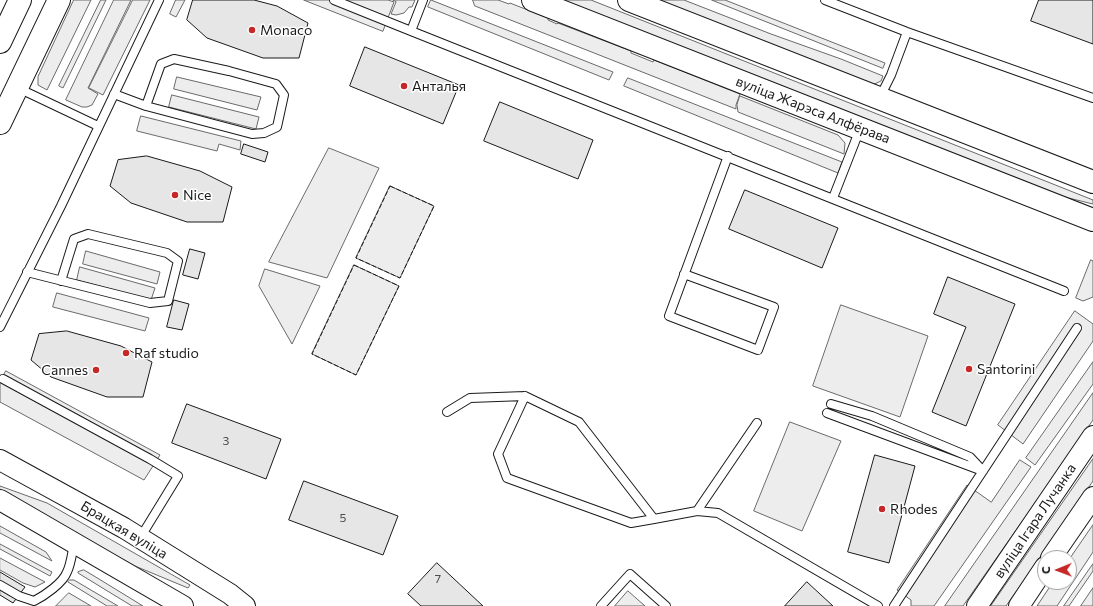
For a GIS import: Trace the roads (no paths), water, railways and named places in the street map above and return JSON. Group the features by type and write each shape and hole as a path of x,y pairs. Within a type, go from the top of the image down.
{"main road":[{"path":"0,42 20,0"},
{"path":"0,123 58,0"},
{"name":"вуліца Жарэса Алфёрава","path":"534,0 1093,220"},
{"path":"629,0 1093,182"}],"street":[{"name":"вуліца Ігара Лучанка","path":"977,606 1093,436"},
{"name":"Брацкая вуліца","path":"0,460 124,528 230,594 245,606"},
{"path":"1057,550 1093,498"},
{"path":"0,500 182,606"},
{"path":"1019,606 1037,580"}],"lane":[{"path":"0,327 61,206 159,0"},
{"path":"334,0 1064,291"},
{"path":"411,31 423,0"},
{"path":"825,0 907,32 1093,98"},
{"path":"879,98 892,75 907,32"},
{"path":"114,94 146,106 252,134 264,133 277,127 284,96 276,84 229,71 174,60 161,64 146,106"},
{"path":"17,88 98,126"},
{"path":"833,198 860,128"},
{"path":"684,274 774,307 758,350 668,316 728,156"},
{"path":"27,272 61,281 150,303 168,301 178,261 167,253 88,234 74,239 61,281"},
{"path":"894,606 1077,328"},
{"path":"3,379 150,459 178,476 140,538"},
{"path":"525,396 498,454 507,478 631,523 697,511 718,513 878,606"},
{"path":"447,412 470,398 525,396 579,422 654,519"},
{"path":"831,404 872,416 970,458 983,471"},
{"path":"827,414 983,471"},
{"path":"697,511 757,423"},
{"path":"0,585 19,596 34,601 42,597 67,573 74,543"},
{"path":"601,606 630,574 666,606"}],"place":[{"name":"Monaco","path":"252,30"},
{"name":"Анталья","path":"404,86"},
{"name":"Nice","path":"175,195"},
{"name":"Raf studio","path":"126,353"},
{"name":"Santorini","path":"969,369"},
{"name":"Cannes","path":"96,370"},
{"name":"Rhodes","path":"882,509"}]}
